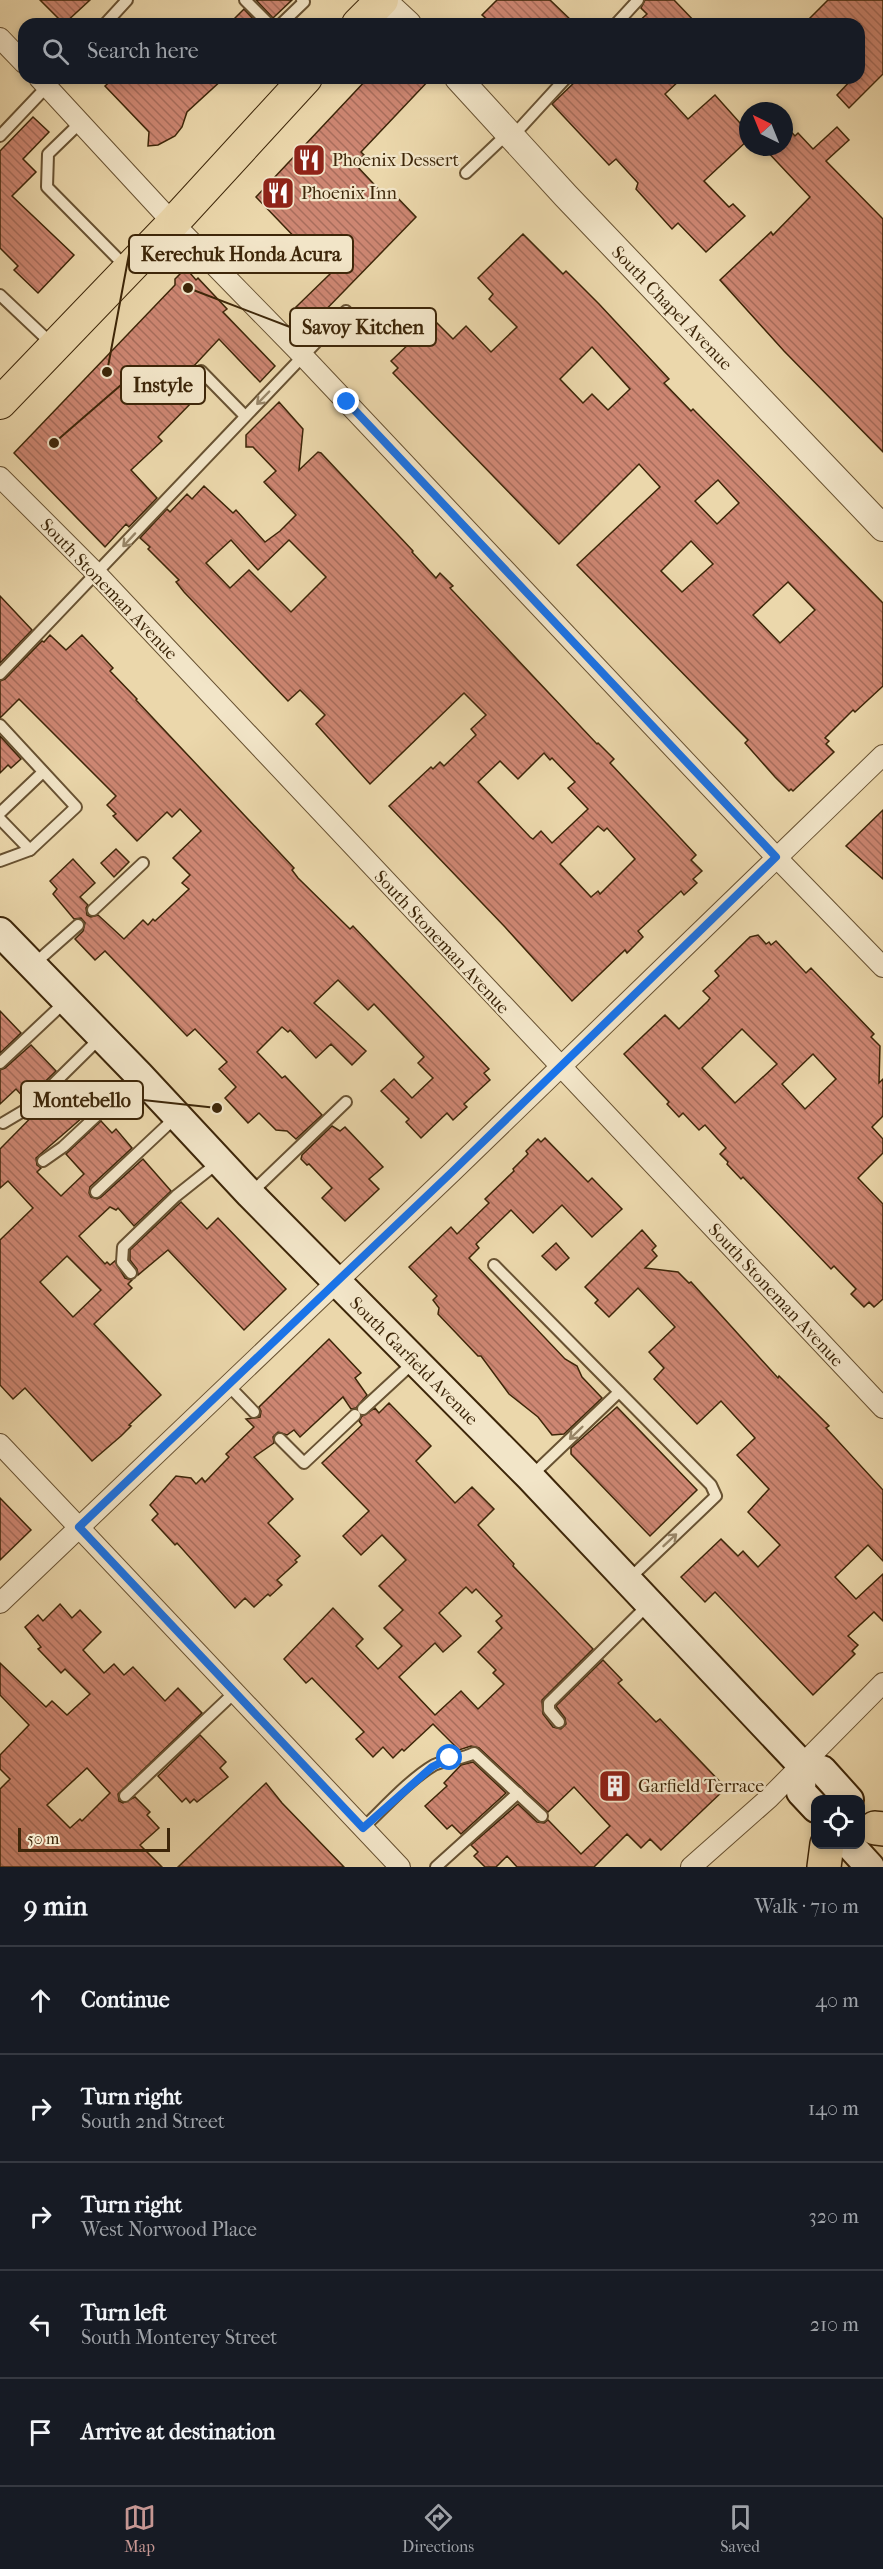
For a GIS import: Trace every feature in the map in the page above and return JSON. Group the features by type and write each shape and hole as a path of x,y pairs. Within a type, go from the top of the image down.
{"highway":[{"path":"824,1867 826,1849"}],"main road":[{"path":"364,18 382,0"},
{"path":"0,403 173,223 300,84"},
{"name":"South Garfield Avenue","path":"0,932 100,1038 139,1075 250,1194 530,1477 802,1765 822,1770 844,1795"},
{"path":"802,1765 801,1792 811,1803"},
{"path":"870,1830 870,1867"}],"street":[{"path":"382,0 402,18"},
{"path":"0,38 18,57"},
{"path":"49,84 173,223 303,356 883,968"},
{"name":"South Chapel Avenue","path":"463,84 509,136 883,528"},
{"name":"South Stoneman Avenue","path":"0,477 97,574 883,1408"},
{"path":"0,1603 883,755"},
{"path":"0,1444 400,1867"},
{"path":"692,1867 802,1765 823,1741 883,1683"}],"lane":[{"path":"110,18 127,0"},
{"path":"245,0 264,18"},
{"path":"252,0 266,18"},
{"path":"287,18 304,2 302,0"},
{"path":"622,18 638,0"},
{"path":"0,136 44,84"},
{"path":"466,173 509,136 560,84"},
{"path":"81,122 48,154 47,187 128,268"},
{"path":"0,295 54,346"},
{"path":"0,674 346,311"},
{"path":"201,371 245,416"},
{"path":"0,725 76,807 30,850 0,861"},
{"path":"0,813 43,772"},
{"path":"0,819 30,850"},
{"path":"93,910 143,863"},
{"path":"32,966 78,925"},
{"path":"0,1063 66,1000"},
{"path":"3,1123 30,1107 100,1038"},
{"path":"43,1161 63,1147 139,1075"},
{"path":"250,1194 346,1102"},
{"path":"96,1192 176,1117"},
{"path":"131,1273 122,1262 123,1247 176,1196 220,1161"},
{"path":"494,1265 711,1485 716,1496 627,1580"},
{"path":"280,1439 304,1463 415,1362"},
{"path":"228,1385 254,1412"},
{"path":"530,1477 619,1392"},
{"path":"559,1722 549,1710 549,1703 650,1603"},
{"path":"125,1796 234,1693"},
{"path":"363,1828 432,1767 450,1758 463,1759 474,1752 542,1816"},
{"path":"436,1867 518,1793"}],"building":[{"path":"40,0 90,0 70,18 58,18"},
{"path":"256,0 292,0 273,18"},
{"path":"497,0 550,0 569,18 485,18 482,15"},
{"path":"645,0 674,0 691,18 643,18 647,14 641,8"},
{"path":"828,0 883,0 883,74 849,108 837,95 847,84 865,84 865,18 810,18"},
{"path":"244,9 252,18 235,18"},
{"path":"107,84 217,84 187,112 182,127 175,136 158,145 148,146 149,132 105,86"},
{"path":"362,84 425,84 361,152 364,155 355,164 386,197 392,192 416,217 312,324 296,307 330,274 256,197"},
{"path":"573,84 676,84 665,94 688,119 715,95 739,122 739,148 704,181 729,207 733,204 745,216 706,252 678,223 672,229 636,189 638,183 616,159 609,165 552,104"},
{"path":"33,117 49,132 23,159 36,172 12,196 74,255 38,293 14,270 18,266 0,248 0,151"},
{"path":"837,127 849,140 826,161 883,219 883,452 784,351 720,280 771,232 773,235 810,197 771,156 793,156 793,134 795,136 798,133 813,149"},
{"path":"523,234 563,274 566,271 599,304 669,379 664,383 691,411 693,409 883,603 883,686 855,712 853,710 825,738 829,741 826,744 834,752 793,791 791,789 789,791 775,777 745,743 748,740 577,565 660,487 639,464 559,544 393,373 398,368 391,361 434,320 453,339 466,326 491,352 517,327 489,299 493,294 478,278","holes":["592,347 630,389 608,410 592,394 583,403 560,379","718,480 739,503 717,524 695,501","691,541 713,564 682,592 661,571","788,582 815,610 780,643 753,615"]},
{"path":"181,273 190,273 196,280 198,278 227,309 223,312 275,366 260,382 219,339 177,384 193,401 158,437 162,441 131,470 157,498 129,527 126,524 105,547 14,453 175,285 175,279"},
{"path":"279,402 303,429 299,470 318,452 321,453 436,578 440,573 453,586 450,588 597,744 614,759 610,763 696,855 691,860 702,871 693,879 697,883 684,895 681,891 638,931 643,937 627,953 625,950 572,1001 389,806 431,767 433,769 440,762 444,766 476,735 471,729 486,715 464,693 370,784 316,724 325,715 300,690 288,701 184,592 176,582 179,580 140,538 167,509 170,512 187,494 192,499 204,486 233,513 236,510 265,542 280,531 296,515 264,482 276,471 253,447 246,447 246,435","holes":["231,540 258,570 289,540 326,577 291,612 249,570 230,588 206,563","544,753 550,760 552,758 575,782 568,788 588,809 552,843 541,831 533,839 478,782 500,761 518,779","598,826 604,831 607,828 635,859 600,894 598,891 591,897 560,864"]},
{"path":"0,596 32,630 0,663"},
{"path":"50,635 66,650 82,635 113,668 110,671 136,700 294,868 292,870 298,878 350,929 353,926 489,1069 484,1073 490,1080 464,1104 467,1107 453,1120 447,1113 421,1138 406,1122 409,1119 381,1091 394,1079 412,1098 433,1078 418,1063 424,1057 374,1004 368,1010 338,980 314,1003 366,1051 352,1065 331,1044 316,1058 290,1030 288,1032 282,1027 257,1052 282,1078 285,1076 322,1115 296,1139 287,1131 276,1130 259,1113 248,1123 225,1098 236,1087 219,1069 227,1062 195,1029 187,1036 105,951 95,960 75,939 83,931 85,923 81,918 74,919 53,894 57,889 50,881 73,859 95,883 80,897 88,905 87,915 91,917 98,915 124,939 143,920 148,925 153,919 155,921 189,889 182,883 190,875 173,858 201,831 180,809 172,817 167,812 137,841 113,816 116,814 107,805 116,796 19,699 0,718 0,681 5,679"},
{"path":"0,736 21,759 11,768 8,765 0,773"},
{"path":"883,810 883,879 846,846"},
{"path":"116,849 129,862 114,877 101,863"},
{"path":"758,935 766,944 769,942 771,945 776,941 806,973 811,968 874,1034 871,1037 880,1046 879,1083 883,1079 883,1116 872,1127 883,1139 883,1153 858,1178 883,1204 883,1299 874,1307 869,1302 864,1307 851,1294 856,1289 834,1266 831,1269 743,1177 741,1179 727,1164 728,1162 720,1154 726,1148 705,1125 699,1130 683,1113 679,1117 667,1104 669,1102 624,1054 665,1015 679,1029 710,998 703,991 719,976 715,971 750,937","holes":["742,1029 777,1064 735,1103 702,1068","813,1054 836,1079 805,1109 782,1084"]},
{"path":"0,1011 21,1033 0,1053"},
{"path":"31,1045 56,1071 26,1100 16,1089 0,1104 0,1070"},
{"path":"62,1086 77,1102 80,1099 91,1110 36,1158 37,1165 41,1168 37,1172 61,1196 84,1174 66,1154 101,1121 112,1133 116,1129 132,1148 90,1187 91,1197 97,1199 101,1197 143,1159 171,1191 134,1226 118,1208 116,1210 110,1207 79,1236 105,1264 107,1262 110,1265 115,1261 125,1278 132,1280 128,1284 132,1288 94,1324 161,1395 129,1425 131,1426 121,1436 92,1461 25,1388 13,1399 0,1385 0,1240 33,1208 8,1181 0,1188 0,1149","holes":["67,1256 101,1290 73,1317 40,1282"]},
{"path":"332,1126 340,1131 345,1127 383,1167 369,1179 379,1189 345,1221 322,1198 332,1188 309,1164 307,1165 301,1159 302,1155"},
{"path":"545,1138 588,1182 592,1178 622,1209 592,1237 562,1205 533,1233 511,1210 476,1244 479,1248 469,1258 565,1359 577,1366 582,1377 602,1398 564,1434 552,1435 538,1417 509,1394 481,1356 478,1356 438,1314 439,1308 433,1300 437,1296 409,1267 451,1227 457,1234 489,1203 485,1199 514,1171 513,1169 528,1154 526,1151 538,1139 541,1142"},
{"path":"181,1202 207,1229 218,1218 286,1289 244,1330 168,1250 138,1275 137,1269 130,1260 130,1250"},
{"path":"642,1230 656,1246 652,1250 657,1256 645,1268 678,1272 689,1283 691,1282 778,1378 779,1376 829,1426 826,1428 883,1490 883,1561 868,1545 835,1577 856,1599 883,1574 883,1621 874,1612 848,1636 858,1645 852,1651 855,1654 813,1695 715,1592 705,1602 681,1577 721,1539 738,1556 743,1551 758,1567 780,1545 748,1512 769,1489 737,1455 755,1438 721,1401 697,1424 654,1379 664,1368 649,1352 675,1327 638,1288 609,1317 595,1303 598,1300 585,1287"},
{"path":"556,1243 569,1258 556,1270 542,1256"},
{"path":"329,1339 361,1373 355,1378 367,1395 356,1408 351,1409 343,1397 300,1437 294,1430 287,1435 278,1432 273,1437 274,1443 254,1457 293,1499 268,1523 300,1556 295,1560 297,1562 277,1580 282,1585 270,1596 268,1594 254,1607 245,1598 235,1608 177,1543 175,1545 152,1520 158,1514 150,1505 176,1476 191,1478 196,1484 202,1478 205,1482 229,1457 226,1454 254,1427 246,1419 260,1417 259,1407"},
{"path":"389,1403 431,1446 416,1461 455,1503 472,1487 494,1509 478,1525 514,1564 513,1566 593,1649 542,1700 543,1714 553,1727 561,1729 566,1724 565,1718 556,1706 603,1660 622,1680 618,1683 656,1722 660,1719 726,1788 661,1850 650,1839 641,1848 627,1834 594,1867 517,1867 507,1856 496,1867 485,1867 474,1856 478,1852 471,1845 518,1804 537,1822 544,1823 548,1820 581,1854 610,1826 574,1787 548,1812 479,1748 471,1746 459,1750 433,1724 393,1758 383,1747 373,1757 356,1739 364,1732 312,1678 306,1683 284,1659 333,1608 363,1639 356,1646 378,1669 402,1646 384,1628 403,1610 379,1586 406,1560 382,1535 361,1555 343,1536 369,1511 322,1463 362,1425 359,1421 362,1416 375,1408 379,1413","holes":["466,1587 472,1593 476,1589 502,1616 496,1621 502,1628 478,1652 496,1670 493,1673 504,1684 478,1709 461,1691 435,1715 399,1677 435,1643 443,1652 461,1636 439,1613"]},
{"path":"617,1407 697,1490 650,1536 571,1454 571,1448"},
{"path":"0,1498 31,1530 0,1560"},
{"path":"60,1604 72,1618 80,1610 101,1632 83,1650 104,1673 114,1664 124,1675 133,1667 165,1701 178,1688 202,1713 118,1794 119,1801 123,1803 135,1797 150,1812 147,1815 159,1828 140,1845 162,1867 0,1867 0,1789 10,1779 0,1769 0,1755 29,1725 0,1695 0,1663 46,1707 52,1701 67,1715 90,1694 65,1669 61,1673 38,1649 41,1647 25,1627 38,1615 43,1621","holes":["87,1768 110,1793 82,1821 80,1819 70,1828 47,1805"]},
{"path":"200,1735 226,1762 220,1768 228,1777 197,1802 194,1799 190,1803 186,1798 182,1802 158,1776"},
{"path":"473,1762 506,1793 461,1834 452,1825 447,1829 425,1806 447,1786 444,1783 461,1765"},
{"path":"266,1783 282,1803 344,1867 178,1867"}],"place":[{"name":"Phoenix Dessert","path":"309,160"},
{"name":"Phoenix Inn","path":"278,193"},
{"name":"Savoy Kitchen","path":"188,288"},
{"name":"Kerechuk Honda Acura","path":"107,372"},
{"name":"Instyle","path":"54,443"},
{"name":"Montebello","path":"217,1108"},
{"name":"Garfield Terrace","path":"615,1786"}],"route":[{"path":"347,402 776,857 453,1171 79,1527 363,1828 432,1767 450,1758"}]}
